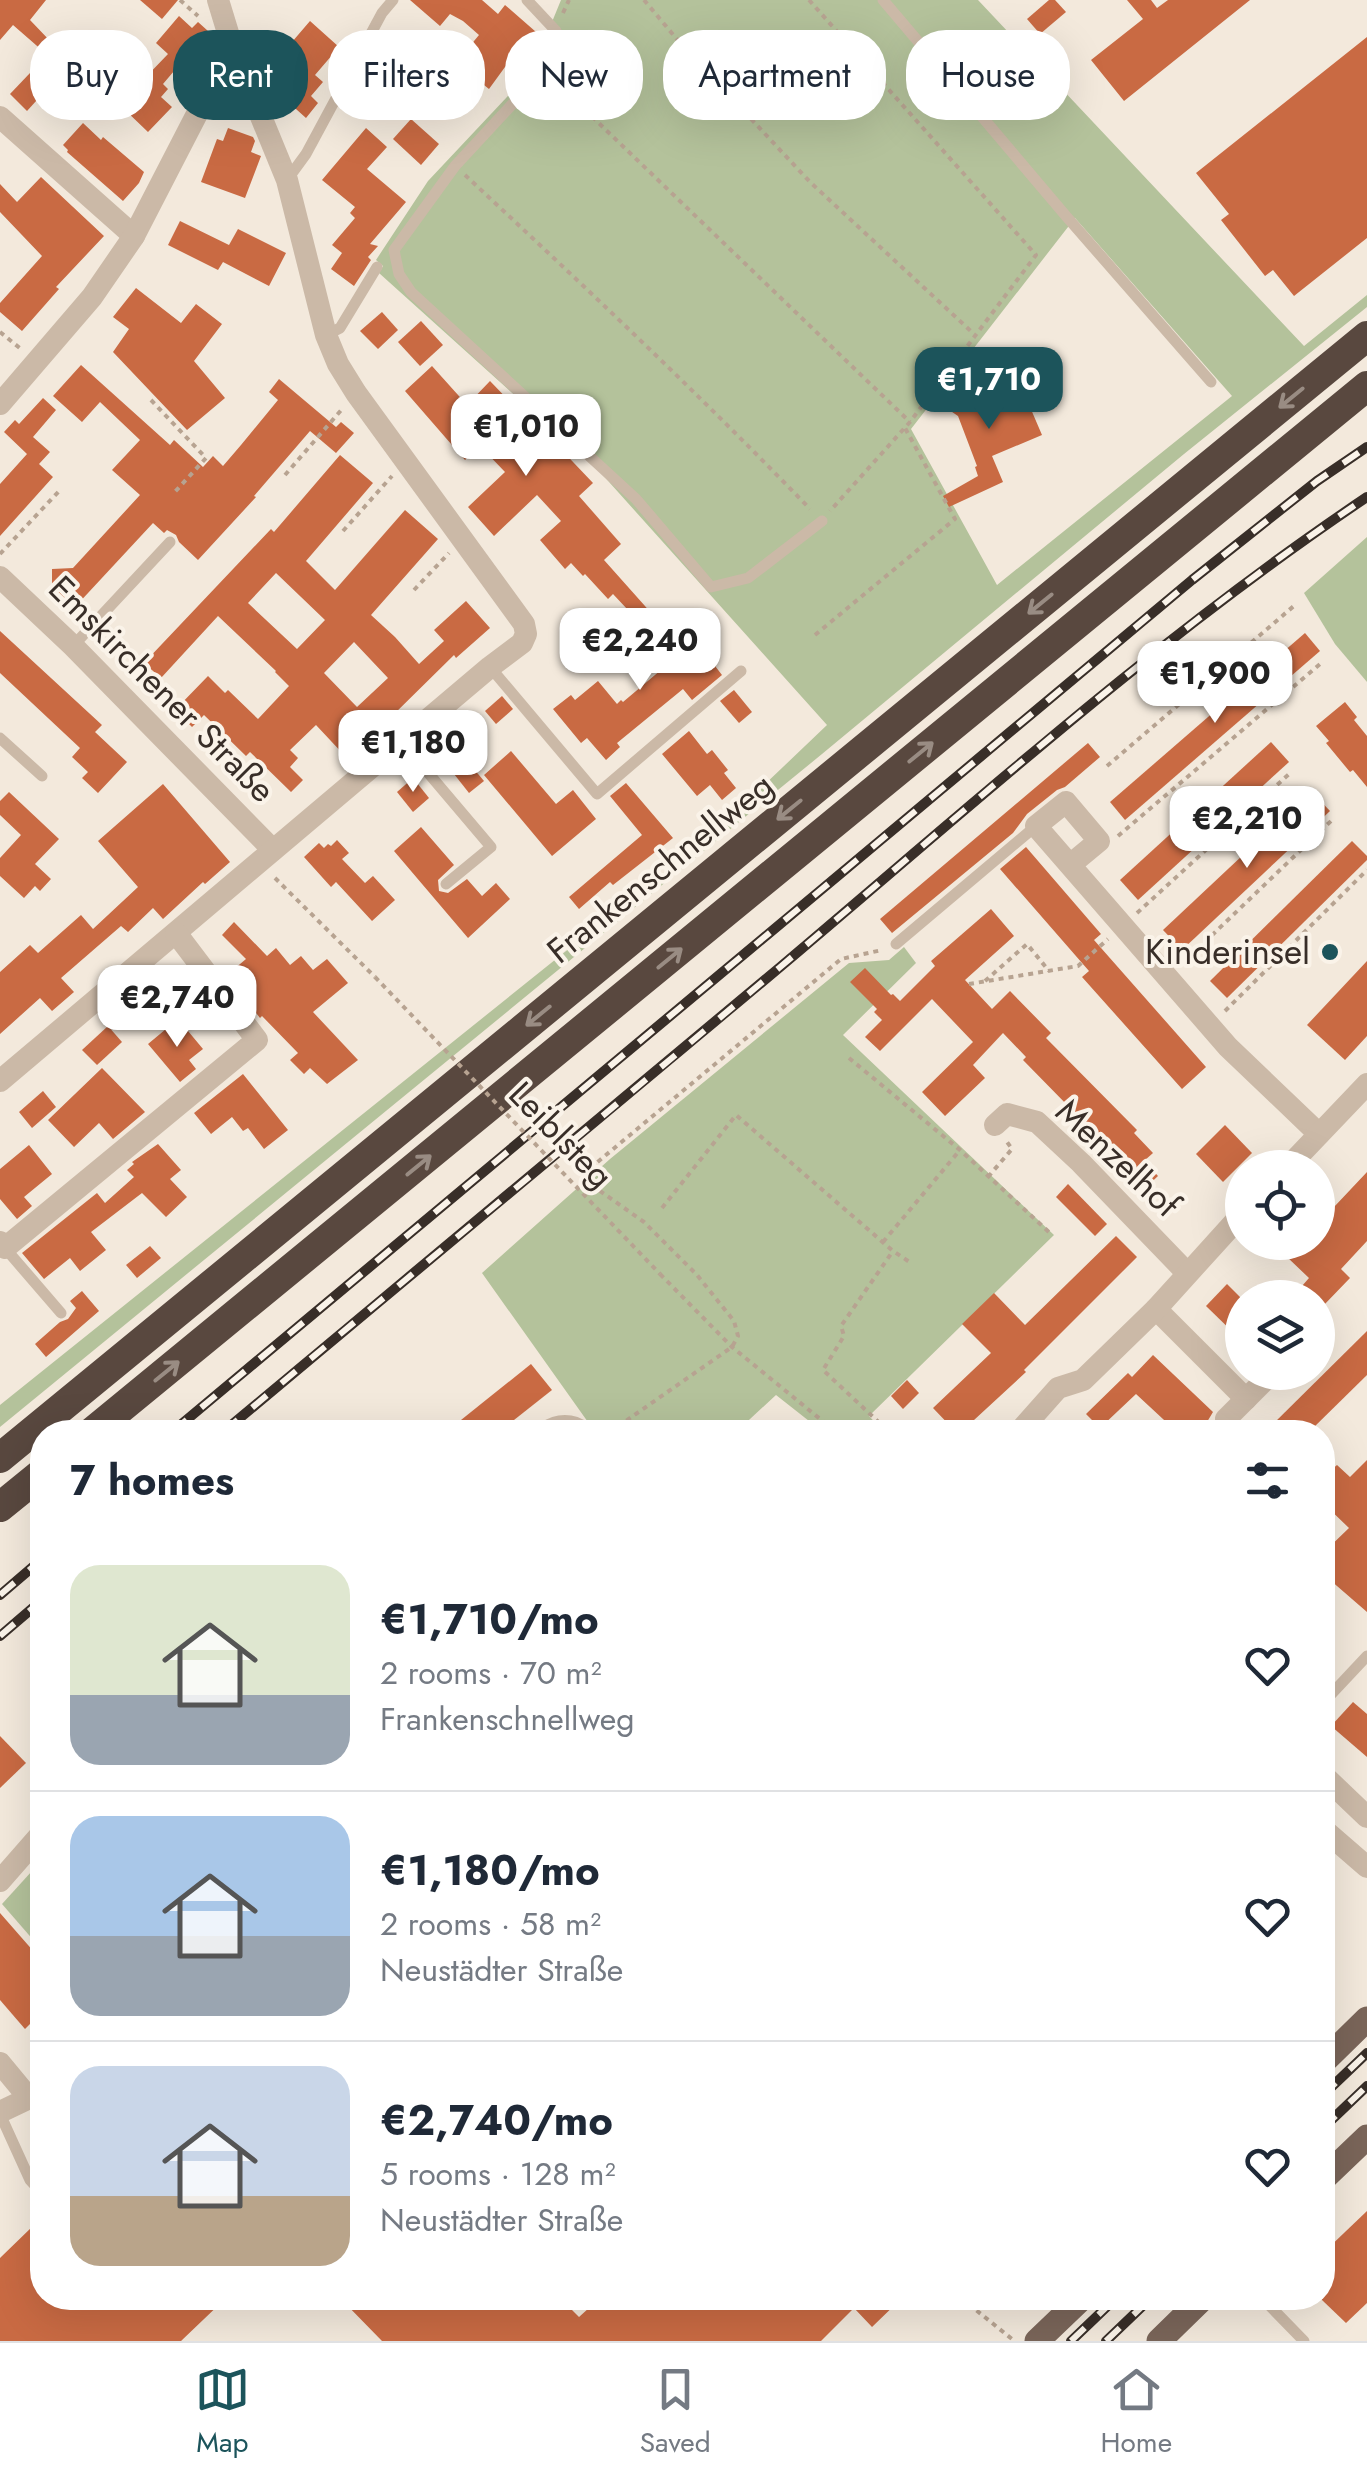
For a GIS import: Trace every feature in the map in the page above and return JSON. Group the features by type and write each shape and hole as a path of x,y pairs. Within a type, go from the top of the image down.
{"highway":[{"name":"Frankenschnellweg","path":"46,1420 1367,336"},
{"path":"107,1420 1367,386"},
{"name":"Frankenschnellweg","path":"0,1458 30,1433"},
{"path":"0,1507 30,1482"}],"main road":[{"path":"1335,2050 1367,2019"},
{"path":"1335,2167 1367,2136"},
{"path":"1024,2340 1065,2310"},
{"path":"1158,2341 1190,2310"}],"street":[{"path":"218,0 227,30"},
{"path":"0,117 134,236"},
{"path":"0,404 92,297 134,236 194,120"},
{"path":"0,1081 522,643 526,634 524,624 338,364 326,335 287,180 262,120"},
{"name":"Emskirchener Straße","path":"0,578 73,646 266,856"},
{"path":"1070,866 1100,840 1066,802 1036,826 1070,866 1210,1026 1228,1048 1319,1134"},
{"path":"2,1245 257,1040 176,933"},
{"path":"1304,1150 1367,1084"},
{"name":"Menzelhof","path":"995,1125 1007,1114 1037,1122 1187,1274"},
{"path":"1030,1420 1058,1388 1083,1380 1156,1309 1225,1233"},
{"path":"1156,1309 1246,1399"},
{"path":"1226,1420 1255,1390"},
{"path":"1335,1786 1367,1817"},
{"path":"1335,1840 1367,1868"},
{"path":"0,1881 30,1847"},
{"path":"0,2064 30,2090"},
{"path":"0,2113 30,2098"}],"lane":[{"path":"287,180 306,154 382,13 393,0"},
{"path":"527,0 555,30"},
{"path":"884,0 1211,382"},
{"path":"505,112 454,166 394,250 399,274 411,292 636,499 711,587 748,578 822,521"},
{"path":"326,335 340,328 377,268"},
{"path":"73,646 170,542"},
{"path":"490,667 597,794 742,671"},
{"path":"0,738 42,776"},
{"path":"402,741 490,846 446,884"},
{"path":"896,944 1036,826"},
{"path":"2,1245 62,1313"},
{"path":"1335,1690 1367,1656"},
{"path":"0,2113 30,2180"},
{"path":"1275,2310 1304,2341"}],"path":[{"path":"644,0 810,182 975,335"},
{"path":"454,166 668,367 822,521 910,422 1036,255 809,0"},
{"path":"596,120 910,422"},
{"path":"286,475 356,394"},
{"path":"151,400 206,458 173,494"},
{"path":"815,636 954,519 905,428"},
{"path":"343,530 405,462"},
{"path":"0,554 61,489"},
{"path":"414,590 462,539"},
{"path":"1107,766 1296,604"},
{"path":"1100,840 1114,840 1320,664"},
{"path":"969,984 1078,966 1289,774"},
{"path":"1168,978 1331,822"},
{"name":"Leiblsteg","path":"266,856 375,977 660,1274 732,1347 821,1420"},
{"path":"1210,1026 1367,870"},
{"path":"627,1420 732,1347 738,1336 734,1320 697,1274 644,1222 594,1186 590,1176 594,1165 840,959 896,944"},
{"path":"984,982 1027,944 1049,971"},
{"path":"849,1058 960,1150 1051,1234"},
{"path":"662,1208 736,1115 910,1263"},
{"path":"988,1177 1012,1150 995,1125"},
{"path":"883,1242 960,1150"},
{"path":"876,1420 824,1370 844,1336 841,1326 894,1251"},
{"path":"979,2310 1024,2340"}],"green space":[{"path":"561,0 978,0 1006,30 906,30 906,120 1070,120 1070,98 1304,346 1367,295 1367,307 0,1427 0,1405 717,830 827,725 601,473 379,273 383,266 376,260 428,181 505,99 505,120 643,120 643,30 549,30","holes":["1075,218 1232,396 997,585 911,429"]},
{"path":"1367,537 1367,682 1335,644 1304,593"},
{"path":"904,947 916,963 843,1035 1054,1235 869,1416 873,1420 808,1420 776,1395 749,1420 586,1420 482,1273 610,1159 849,963 889,960"},
{"path":"30,1873 30,1936 2,1904"}],"building":[{"path":"0,0 46,0 30,20 40,30 30,30 30,40 13,25 0,40"},
{"path":"140,0 178,0 162,19"},
{"path":"410,0 482,0 498,14 505,5 534,30 505,30 505,67 489,89 485,86 485,30 473,30 450,14 440,26"},
{"path":"1049,0 1055,0 1066,12 1045,30 1037,30 1027,19"},
{"path":"1127,0 1151,0 1157,8 1168,0 1250,0 1124,101 1091,60 1143,19"},
{"path":"179,16 192,28 198,22 207,30 173,30 173,72 163,84 168,89 161,97 172,107 148,132 135,120 153,120 153,70 168,54 156,43"},
{"path":"310,21 328,37 328,60 315,75 323,82 311,96 318,103 308,116 308,30 302,30"},
{"path":"1367,37 1367,238 1294,296 1273,270 1265,276 1221,220 1229,214 1196,173"},
{"path":"30,73 27,111 10,94"},
{"path":"412,120 439,144 421,165 393,139"},
{"path":"83,123 144,172 123,201 63,145"},
{"path":"228,128 253,137 251,152 261,156 245,198 201,182 217,139 223,141"},
{"path":"366,128 387,147 367,169 406,202 370,244 378,246 354,286 331,269 342,253 332,245 355,218 350,213 355,207 322,180"},
{"path":"41,177 104,236 56,287 59,289 22,331 0,312 0,303 42,256 0,212 0,184 17,202"},
{"path":"180,221 229,245 238,229 286,253 269,286 223,262 218,270 168,245"},
{"path":"136,288 181,323 196,304 222,324 194,361 225,398 187,430 113,352 129,329 113,317"},
{"path":"382,312 398,330 378,349 360,331"},
{"path":"421,321 443,345 420,366 398,342"},
{"path":"81,365 170,445 174,440 203,467 213,456 223,466 278,400 269,392 279,379 336,427 341,422 354,433 336,453 310,431 198,560 176,535 167,530 164,533 153,523 75,607 52,586 52,569 73,568 140,495 112,470 140,440 100,402 82,422 53,396"},
{"path":"432,366 467,405 490,381 593,483 579,496 621,544 604,560 653,615 642,625 613,594 608,599 571,563 565,569 540,540 561,521 537,495 494,536 468,507 505,472 480,446 465,460 405,391"},
{"path":"978,382 985,401 1021,386 1042,435 992,456 1003,482 949,507 943,496 978,476 977,466 958,416 933,399"},
{"path":"43,398 56,410 33,437 50,452 39,464 53,477 0,536 0,484 27,454 4,432 15,420 19,424"},
{"path":"340,455 373,483 306,561 335,590 405,510 438,539 371,615 419,664 444,641 434,630 466,601 490,628 456,658 454,655 345,756 316,725 290,750 298,758 290,767 303,780 291,792 204,715 192,727 175,710 208,676 258,719 289,686 218,616 161,678 144,663 271,529 274,532","holes":["276,573 325,620 297,649 248,603","354,642 388,678 357,707 324,673"]},
{"path":"677,617 722,675 692,700 683,689 617,743 620,747 606,760 587,738 581,743 553,709 571,695 575,700 598,681 617,704 623,702 668,664 649,641"},
{"path":"0,631 102,725 95,732 127,762 98,793 82,778 88,772 72,757 80,748 0,673"},
{"path":"1305,633 1320,651 1125,820 1110,802"},
{"path":"734,690 752,712 739,723 720,701"},
{"path":"502,696 513,709 496,724 485,711"},
{"path":"1345,702 1367,736 1367,787 1353,770 1350,772 1316,726"},
{"path":"689,731 707,754 712,750 728,770 724,773 736,788 722,800 710,785 697,796 662,754"},
{"path":"1271,742 1289,762 1138,900 1120,880"},
{"path":"1088,743 1100,757 1027,814 1013,833 892,933 880,919"},
{"path":"511,751 556,804 573,790 596,819 552,856 484,775"},
{"path":"468,762 484,781 469,793 454,774"},
{"path":"413,778 429,798 413,812 397,792"},
{"path":"626,783 673,838 579,909 569,897 642,835 610,796"},
{"path":"163,784 230,862 163,919 153,908 128,932 121,926 61,978 74,992 52,1011 40,998 0,1034 0,972 30,945 38,953 81,915 93,929 138,887 98,841"},
{"path":"1311,791 1330,811 1182,950 1163,930"},
{"path":"9,792 59,839 35,864 51,879 40,891 35,886 24,898 0,876 0,858 21,835 0,815 0,801"},
{"path":"421,827 454,865 438,880 439,891 448,893 467,879 482,896 496,883 510,899 468,938 394,851"},
{"path":"337,840 349,853 342,859 365,883 373,876 395,900 372,921 336,882 331,887 304,857 319,843 324,848"},
{"path":"1352,841 1367,860 1227,998 1210,981"},
{"path":"1026,847 1101,934 1094,940 1206,1067 1182,1089 1082,977 1089,971 1000,869"},
{"path":"991,909 1014,936 965,980 992,1009 1010,991 1051,1033 1046,1038 1137,1130 1134,1133 1153,1153 1144,1161 1158,1176 1140,1193 1115,1166 1121,1160 1023,1060 1026,1057 1003,1033 973,1065 985,1078 945,1116 922,1092 973,1042 932,999 880,1051 865,1037 882,1020 874,1012 877,1009 850,982 865,968 900,1001 935,966 931,961"},
{"path":"234,922 267,956 276,948 290,965 301,956 313,970 327,959 348,983 313,1012 358,1060 327,1084 310,1068 304,1074 290,1060 298,1053 260,1018 227,975 246,959 222,935"},
{"path":"1367,961 1367,1036 1345,1060 1307,1025"},
{"path":"178,1019 203,1049 189,1060 196,1069 180,1082 148,1044"},
{"path":"108,1026 122,1042 97,1065 82,1050"},
{"path":"102,1068 145,1112 113,1139 99,1123 74,1147 48,1120"},
{"path":"243,1074 288,1130 264,1149 248,1128 243,1131 232,1117 211,1134 194,1113"},
{"path":"43,1091 56,1107 32,1128 19,1112"},
{"path":"1225,1125 1249,1150 1225,1150 1223,1182 1196,1154"},
{"path":"158,1144 181,1170 170,1179 187,1197 166,1217 142,1193 91,1232 106,1250 80,1271 70,1258 44,1279 22,1253 97,1193 105,1203 134,1177 127,1170 132,1162"},
{"path":"29,1145 52,1174 24,1197 32,1206 17,1219 0,1199 0,1169"},
{"path":"1367,1172 1367,1241 1341,1269 1350,1278 1335,1294 1335,1280 1307,1280 1290,1260 1335,1260 1335,1206"},
{"path":"1068,1184 1107,1224 1095,1236 1056,1197"},
{"path":"1116,1236 1137,1257 974,1420 944,1420 933,1408 991,1353 962,1324 994,1293 1025,1325"},
{"path":"150,1246 161,1258 137,1278 126,1265"},
{"path":"1225,1286 1225,1324 1206,1306"},
{"path":"82,1291 99,1311 46,1357 35,1344 68,1319 76,1308 70,1301"},
{"path":"1367,1331 1367,1375 1321,1420 1277,1420 1307,1390 1335,1390 1335,1363"},
{"path":"1153,1355 1213,1412 1208,1420 1164,1420 1136,1394 1108,1420 1092,1420 1086,1414 1128,1373 1132,1377"},
{"path":"531,1364 552,1390 514,1420 461,1420"},
{"path":"907,1380 919,1393 903,1409 891,1396"},
{"path":"1367,1460 1367,1612 1335,1584 1335,1541 1349,1528 1335,1515 1335,1467 1350,1477"},
{"path":"1353,1702 1367,1714 1367,1757 1335,1729 1335,1722"},
{"path":"0,1736 26,1763 0,1788"},
{"path":"0,1913 30,1947 30,2024 25,2029 0,2000"},
{"path":"1367,2211 1367,2303 1346,2323 1332,2310 1335,2242"},
{"path":"30,2229 30,2310 213,2310 181,2341 0,2341 0,2258"},
{"path":"352,2310 572,2310 579,2317 587,2310 852,2310 821,2341 382,2341"},
{"path":"856,2310 890,2310 872,2327"}],"railway":[{"path":"186,1420 1192,580 1317,481 1367,447"},
{"path":"237,1420 1067,724 1214,607 1367,497"},
{"path":"0,1595 30,1569"},
{"path":"0,1636 30,1610"},
{"path":"1335,2084 1367,2053"},
{"path":"1335,2117 1367,2086"},
{"path":"1071,2341 1103,2310"},
{"path":"1106,2341 1138,2310"}],"place":[{"name":"Kinderinsel","path":"1330,952"}]}
